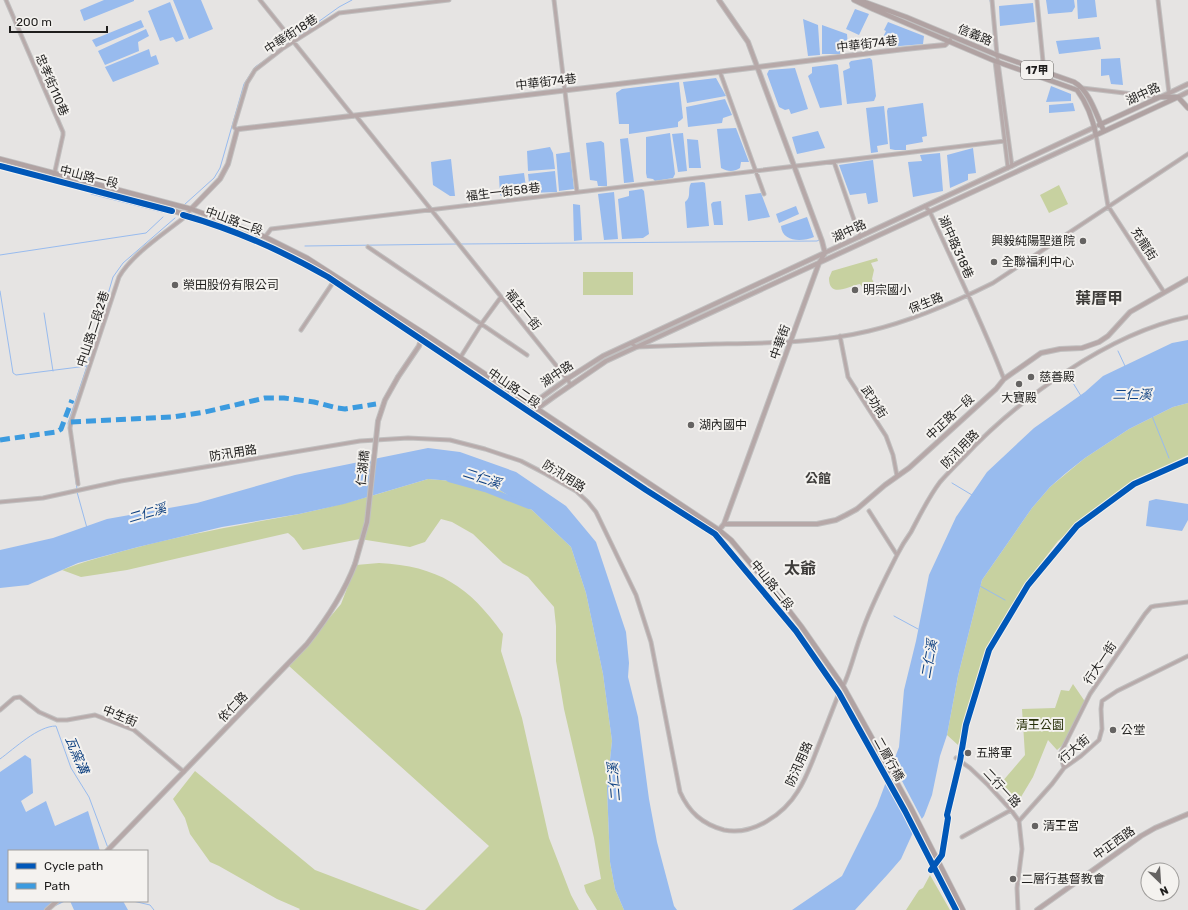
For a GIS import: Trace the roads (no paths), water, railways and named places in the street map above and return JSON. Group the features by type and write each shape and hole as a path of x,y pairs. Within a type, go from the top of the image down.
{"main road":[{"name":"信義路","path":"854,0 949,42 1072,88 1079,94 1095,127"},
{"name":"信義路","path":"859,0 906,17 998,56 1074,82 1082,88"},
{"path":"1082,88 1088,97 1104,131"},
{"name":"信義路","path":"1160,97 1178,97"},
{"name":"湖中路","path":"1095,127 1160,97"},
{"path":"1178,97 1188,108"},
{"name":"湖中路","path":"1096,135 1178,97"},
{"name":"17甲","path":"1095,127 1096,135"},
{"name":"中山路一段","path":"0,159 175,206"},
{"name":"中山路一段","path":"0,166 172,211"},
{"name":"中山路二段","path":"175,206 216,217 265,237 307,258 532,405 719,530 731,540 750,562 801,626"},
{"name":"中山路二段","path":"172,211 264,243 302,262 334,281 420,340 715,534 796,631"},
{"name":"二層行橋","path":"801,626 843,686 911,808 963,910"},
{"name":"二層行橋","path":"796,631 839,693 905,811 956,910"}],"street":[{"name":"忠孝街110巷","path":"6,0 63,132 54,180"},
{"path":"260,0 430,210"},
{"name":"中華街18巷","path":"237,130 234,127 247,83 255,70 282,49 339,13 449,0"},
{"path":"554,0 577,192 1005,141"},
{"path":"720,0 745,37 822,241 825,253"},
{"path":"992,0 1005,141 1010,167"},
{"path":"1036,0 1044,72"},
{"path":"1158,0 1169,93"},
{"path":"949,42 953,37"},
{"name":"中華街74巷","path":"237,130 945,45 949,42"},
{"path":"997,61 1010,167"},
{"path":"720,72 764,194"},
{"name":"湖中路","path":"1160,97 1188,84"},
{"name":"信義路","path":"1082,88 1160,97"},
{"name":"湖中路","path":"1178,97 1188,92"},
{"name":"湖中路","path":"528,410 532,405 567,379 604,356 1095,127"},
{"path":"189,209 220,180 228,164 237,130"},
{"path":"1096,135 1108,206"},
{"name":"湖中路","path":"533,414 537,409 606,361 1096,135"},
{"name":"保生路","path":"637,347 790,343 869,331 902,322 968,296 1005,276 1188,154"},
{"path":"834,162 860,237"},
{"name":"福生一街58巷","path":"265,237 271,229 577,192"},
{"name":"湖中路318巷","path":"925,206 930,212 992,347 1004,379"},
{"name":"充龍街","path":"1108,206 1164,292"},
{"name":"中山路二段2巷","path":"78,484 70,428 71,422 119,277 123,269 133,258 185,215 189,209"},
{"name":"福生一街","path":"430,210 571,385"},
{"path":"368,247 527,355"},
{"name":"中華街","path":"724,524 819,263 825,253"},
{"name":"中正路一段","path":"724,524 817,524 836,520 857,509 909,468 996,389 1004,379 1041,353 1060,349 1082,348 1099,342 1108,336 1130,312 1188,279"},
{"path":"301,330 334,281"},
{"path":"460,358 482,323 501,297"},
{"name":"防汛用路","path":"843,686 861,633 897,555 931,494 941,481 978,442 1024,402 1063,375 1115,344 1136,334 1188,317"},
{"name":"仁湖橋","path":"355,564 367,522 380,414 385,400 398,377 419,346 420,340 424,334"},
{"name":"武功街","path":"840,336 848,377 886,436 893,455 897,476"},
{"path":"632,344 637,347"},
{"name":"防汛用路","path":"0,502 43,498 122,481 360,441 408,438 450,440 485,449 521,461 576,491 596,512 636,595 651,642 680,792 691,811 706,824 729,831 748,829 769,820 782,810 798,792 805,778 839,693"},
{"path":"869,511 897,555"},
{"path":"715,534 724,524"},
{"name":"依仁路","path":"109,849 307,644 332,609 344,589 355,564"},
{"name":"行大一街","path":"1064,768 1060,754 1083,707 1090,694 1145,614 1152,607 1188,602"},
{"name":"行大街","path":"1019,821 1052,784 1064,768 1081,756 1099,740 1102,729 1102,701 1117,691 1188,656"},
{"name":"中生街","path":"0,710 14,698 20,697 40,712 57,720 67,720 95,715 134,730 184,772"},
{"name":"二行一路","path":"956,758 974,772 1011,810 1019,821 1022,849 1017,888 1018,910"},
{"path":"962,837 1011,810"},
{"name":"中正西路","path":"1037,910 1141,836 1155,828 1188,814"},
{"path":"47,910 57,902"}],"water":[{"path":"104,0 134,1 84,21 80,10"},
{"path":"173,0 201,0 213,29 189,39"},
{"path":"1046,0 1074,0 1075,7 1072,12 1048,14"},
{"path":"1077,0 1095,0 1097,17 1078,19"},
{"path":"170,2 184,39 176,42 173,37 160,41 148,11"},
{"path":"1033,3 1035,22 1000,26 999,6"},
{"path":"855,9 869,14 859,35 846,29"},
{"path":"803,19 818,25 820,55 808,56"},
{"path":"141,20 144,27 96,47 92,40"},
{"path":"888,22 924,36 923,44 889,47 880,43 886,31 884,30"},
{"path":"822,25 847,34 848,46 840,48 840,54 822,54"},
{"path":"146,29 149,36 138,42 139,51 105,65 98,51"},
{"path":"1099,37 1101,49 1059,54 1056,41"},
{"path":"149,49 151,57 156,55 159,64 113,82 105,67"},
{"path":"870,58 872,60 876,96 874,101 847,104 843,71 850,68 849,63 851,61"},
{"path":"1120,58 1123,85 1111,84 1109,75 1101,76 1101,59"},
{"path":"838,65 842,105 820,108 808,76 812,73 812,67"},
{"path":"795,68 808,109 791,114 789,109 785,110 779,107 767,74 769,70"},
{"path":"716,78 726,96 687,103 683,82"},
{"path":"679,82 683,118 678,122 678,127 629,134 629,124 619,124 616,93 622,89"},
{"path":"1051,86 1071,94 1071,101 1046,102"},
{"path":"725,99 732,115 723,118 722,123 688,127 686,107"},
{"path":"923,103 927,136 922,137 923,142 906,145 906,150 890,149 888,108"},
{"path":"1073,103 1075,111 1049,113 1049,105"},
{"path":"884,106 888,144 877,146 878,152 871,153 866,108"},
{"path":"736,128 749,162 741,162 740,168 729,171 721,168 717,129"},
{"path":"818,131 825,148 797,154 792,137"},
{"path":"670,133 675,174 673,178 655,181 647,178 646,137"},
{"path":"683,133 687,171 678,172 672,134"},
{"path":"628,138 634,182 624,183 620,139"},
{"path":"687,139 698,140 701,168 689,168"},
{"path":"601,141 604,143 607,186 598,186 597,181 590,180 586,143"},
{"path":"550,147 553,153 555,169 528,171 527,151"},
{"path":"973,148 976,173 968,174 968,180 950,188 947,155"},
{"path":"570,152 574,189 559,191 556,154"},
{"path":"940,153 943,191 913,197 908,162 922,161 920,155"},
{"path":"451,159 455,196 450,196 433,185 431,162"},
{"path":"873,160 878,202 868,204 866,193 850,195 839,165"},
{"path":"555,171 557,192 530,193 528,174"},
{"path":"524,173 527,194 504,197 500,195 499,176"},
{"path":"691,183 705,183 709,226 687,228 685,202 689,196"},
{"path":"642,189 644,191 649,234 643,238 622,239 618,199 629,196 629,191"},
{"path":"614,192 618,239 604,240 598,194"},
{"path":"761,193 770,217 748,221 745,195"},
{"path":"721,201 723,225 714,225 711,204 713,202"},
{"path":"573,204 580,205 582,240 574,241"},
{"path":"796,206 799,214 779,223 776,214"},
{"path":"807,217 814,237 804,240 793,239 789,238 782,231 781,226"},
{"name":"二仁溪","path":"1188,340 1188,403 1173,407 1129,429 1085,458 1066,473 1050,487 1032,508 982,580 958,676 947,735 940,756 932,795 924,816 915,828 901,859 855,910 792,910 842,876 877,806 899,747 904,690 916,641 929,575 956,517 987,472 1034,428 1085,392 1103,376 1172,343"},
{"name":"二仁溪","path":"428,448 460,452 516,472 566,506 596,542 626,632 629,663 628,677 638,717 649,799 657,842 674,906 677,910 624,910 615,889 610,862 607,788 612,741 603,674 586,593 571,547 532,510 490,484 428,479 344,504 299,514 222,527 138,547 78,563 28,585 0,588 0,550 53,538 107,519 197,503 295,475"},
{"path":"1156,499 1188,504 1188,520 1182,531 1146,526 1149,501"},
{"path":"25,755 31,759 33,793 21,801 26,812 46,801 55,826 88,811 100,850 8,850 8,902 64,902 47,910 0,910 0,772"},
{"path":"70,902 124,902 128,910 74,910"}],"waterway":[{"path":"286,45 339,7 352,0"},
{"path":"990,0 991,5"},
{"path":"184,205 214,178 220,168 244,84 255,67 274,54"},
{"path":"1006,131 1010,164"},
{"path":"91,194 162,212"},
{"path":"0,255 146,233 163,217"},
{"path":"77,489 68,423 87,366 113,277 123,263 175,218"},
{"path":"461,244 819,240"},
{"path":"305,246 458,244"},
{"path":"0,291 13,373 16,375 87,366"},
{"path":"44,313 53,371"},
{"path":"1118,351 1125,366"},
{"path":"1070,378 1081,396"},
{"path":"1152,416 1169,458"},
{"name":"二仁溪","path":"449,479 485,489 529,506"},
{"path":"952,483 972,495"},
{"path":"77,492 87,528"},
{"path":"980,586 1005,600"},
{"path":"894,616 918,629"},
{"name":"瓦窯溝","path":"0,759 34,734 49,727 56,726 71,768 89,797 108,848"},
{"name":"瓦窯溝","path":"137,902 150,905 154,910"}],"place":[{"name":"興毅純陽聖道院","path":"1083,241"},
{"name":"全聯福利中心","path":"994,262"},
{"name":"榮田股份有限公司","path":"175,285"},
{"name":"明宗國小","path":"855,290"},
{"name":"慈善殿","path":"1031,377"},
{"name":"大寶殿","path":"1019,384"},
{"name":"湖內國中","path":"691,425"},
{"name":"公堂","path":"1113,730"},
{"name":"五將軍","path":"968,753"},
{"name":"清王宮","path":"1035,826"},
{"name":"二層行基督教會","path":"1013,879"}],"district":[{"name":"葉厝甲","path":"1099,298"},
{"name":"公館","path":"818,478"},
{"name":"太爺","path":"800,568"}],"park label":[{"name":"清王公園","path":"1040,725"}]}
